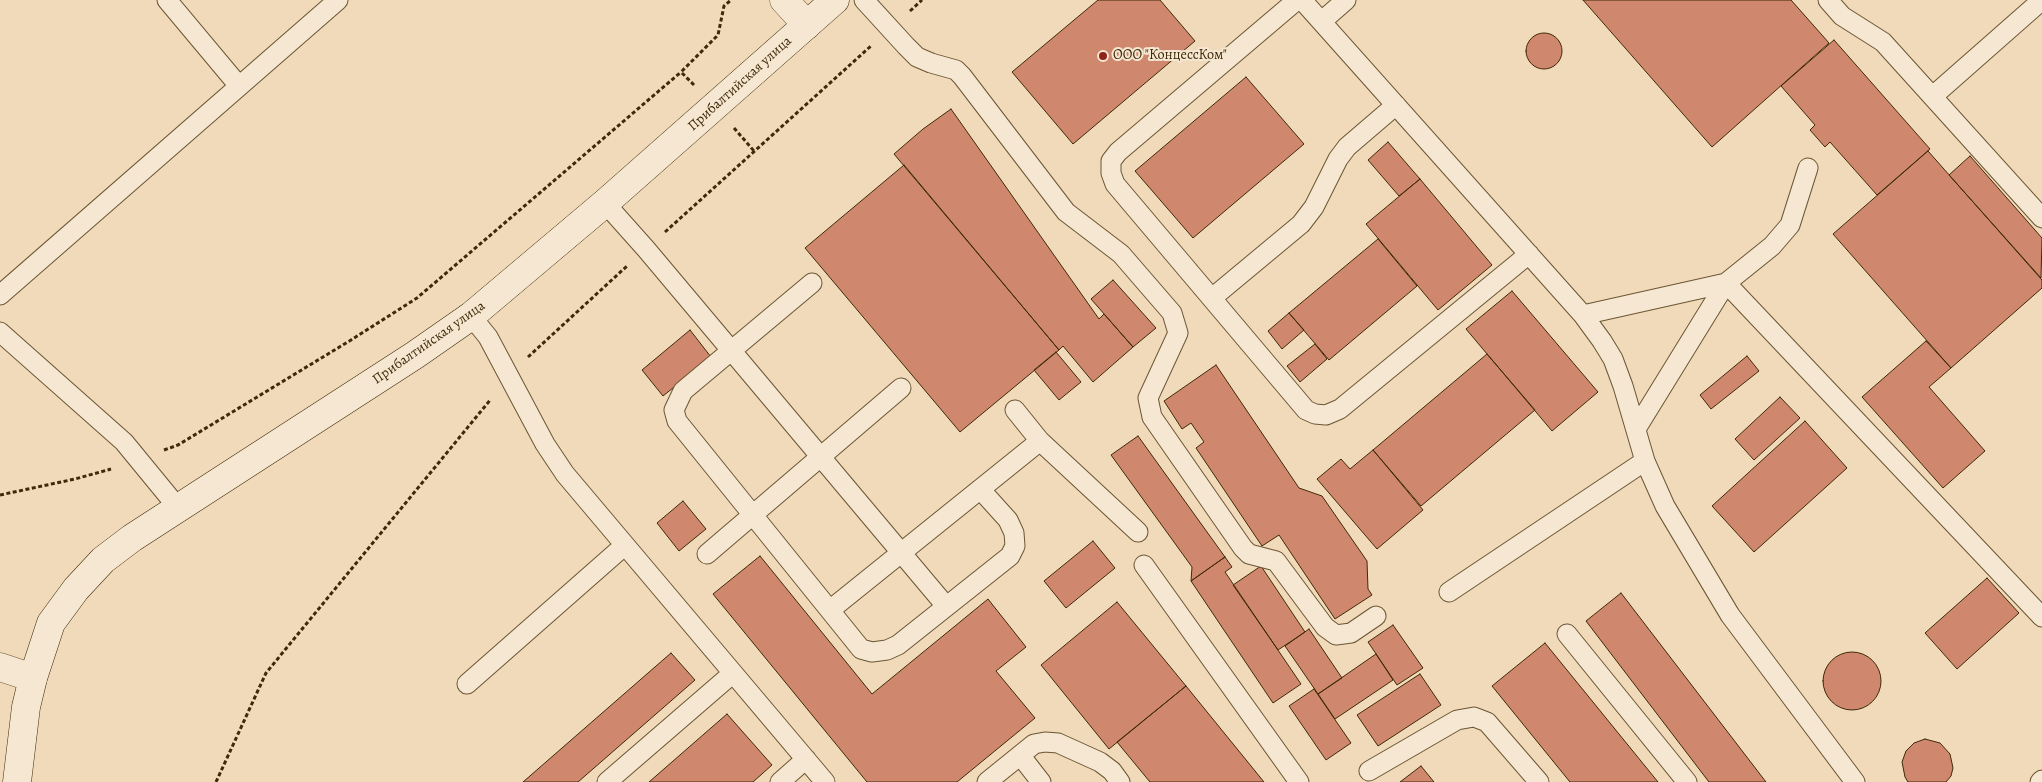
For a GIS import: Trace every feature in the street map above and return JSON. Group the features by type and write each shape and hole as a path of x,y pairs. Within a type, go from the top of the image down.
{"street":[{"path":"784,0 807,25"},
{"name":"Прибалтийская улица","path":"17,782 26,707 33,678 51,623 76,589 103,560 132,538 471,316 605,203 835,0"},
{"path":"0,667 33,678"}],"lane":[{"path":"167,0 239,86"},
{"path":"0,295 338,0"},
{"path":"864,0 917,57 930,63 956,70 962,76 1066,212 1121,254 1172,313 1178,333 1148,398 1152,417 1243,548 1249,554 1276,560 1325,627 1336,635 1351,633 1376,616"},
{"path":"1297,0 1118,152 1111,161 1111,172 1115,184 1306,410 1315,414 1326,415 1340,409 1529,254"},
{"path":"1302,0 1583,315 1613,358 1645,461 1665,506 1730,615 1855,782"},
{"path":"1322,21 1346,0"},
{"path":"1828,0 1842,16 1883,42 2042,218"},
{"path":"1933,96 2042,0"},
{"path":"1212,298 1301,224 1314,207 1338,159 1347,147 1396,105"},
{"path":"1636,429 1726,283 1772,246 1790,225 1808,168"},
{"path":"605,203 732,350 946,606"},
{"path":"812,283 683,390 674,410 677,421 861,649 872,652 887,650 898,645 1010,556 1015,546 1014,533 1008,520 980,489"},
{"path":"1583,315 1726,283"},
{"path":"1726,283 2042,617"},
{"path":"471,316 488,337 550,451 566,474 732,674 825,782"},
{"path":"0,332 117,435 140,460 179,509"},
{"path":"707,554 901,388"},
{"path":"1015,410 1040,441 1138,532"},
{"path":"830,610 1040,441"},
{"path":"1449,592 1645,461"},
{"path":"468,684 625,545"},
{"path":"1144,566 1299,782"},
{"path":"1567,634 1687,782"},
{"path":"607,782 732,674"},
{"path":"1369,771 1457,720 1474,717 1487,722 1539,782"},
{"path":"987,782 1034,744 1058,743 1100,762 1112,771 1120,782"},
{"path":"1020,755 1041,782"},
{"path":"780,782 806,759"}],"path":[{"path":"216,782 266,672 510,376 538,347 922,0"},
{"path":"0,495 75,479 140,460 178,445 351,340 417,298 681,72"}],"building":[{"name":"ООО \"КонцессКом\"","path":"1098,0 1160,0 1195,41 1073,144 1012,72"},
{"path":"1583,0 1791,0 1829,43 1712,147"},
{"path":"1544,33 1551,34 1557,38 1561,44 1561,58 1557,64 1551,68 1544,69 1537,68 1531,64 1527,58 1526,51 1527,44 1531,38 1537,34"},
{"path":"1834,40 1930,149 1877,195 1830,142 1825,147 1810,130 1815,125 1781,86"},
{"path":"1246,77 1304,144 1193,238 1135,171"},
{"path":"951,109 1099,319 1104,314 1133,347 1093,382 1063,346 1059,350 894,154 923,129"},
{"path":"1388,142 1420,179 1399,196 1368,160"},
{"path":"1928,151 2042,280 2042,288 1951,368 1833,234"},
{"path":"1970,156 2042,238 2041,278 1949,175"},
{"path":"904,165 1059,350 960,432 805,248"},
{"path":"1420,179 1492,265 1438,310 1366,224"},
{"path":"1378,239 1417,286 1329,360 1289,313"},
{"path":"1113,280 1156,328 1133,347 1091,299"},
{"path":"1512,291 1598,392 1552,431 1466,329"},
{"path":"1289,313 1304,330 1282,349 1268,331"},
{"path":"690,330 711,357 663,396 642,370"},
{"path":"1926,341 1951,368 1929,387 1985,451 1943,488 1862,397"},
{"path":"1315,344 1327,359 1300,382 1287,366"},
{"path":"1056,352 1081,382 1059,400 1034,370"},
{"path":"1487,354 1535,410 1421,506 1373,450"},
{"path":"1747,356 1759,371 1711,409 1700,395"},
{"path":"1216,365 1299,488 1322,496 1367,561 1368,589 1372,595 1335,619 1279,535 1262,546 1196,448 1204,442 1191,423 1182,429 1164,401"},
{"path":"1780,397 1800,418 1754,460 1735,439"},
{"path":"1805,421 1847,468 1754,552 1712,506"},
{"path":"1138,436 1225,557 1191,581 1192,567 1111,455"},
{"path":"1373,450 1423,510 1377,549 1317,479 1341,459 1350,469"},
{"path":"683,501 706,529 679,551 657,523"},
{"path":"1093,541 1115,568 1066,608 1044,581"},
{"path":"760,556 872,694 988,599 1026,647 996,671 1035,718 957,782 867,782 713,594"},
{"path":"1225,557 1232,567 1225,572 1301,684 1273,703 1191,581"},
{"path":"1261,566 1305,632 1278,650 1233,585"},
{"path":"1987,578 2019,613 1957,669 1925,633"},
{"path":"1621,593 1766,782 1709,782 1586,621"},
{"path":"1117,602 1186,686 1109,749 1041,665"},
{"path":"1393,625 1423,668 1397,685 1368,642"},
{"path":"1309,629 1342,678 1318,694 1285,646"},
{"path":"1545,643 1658,782 1570,782 1492,686"},
{"path":"1846,652 1858,652 1873,660 1881,675 1881,687 1873,702 1858,710 1846,710 1831,702 1823,687 1823,675 1831,660"},
{"path":"671,653 695,680 578,782 523,782"},
{"path":"1376,654 1393,680 1335,719 1318,694"},
{"path":"1420,674 1441,705 1378,746 1357,715"},
{"path":"1186,686 1264,782 1150,782 1117,742"},
{"path":"1314,689 1351,743 1326,760 1289,706"},
{"path":"727,714 772,765 753,782 649,782"},
{"path":"1925,739 1940,743 1950,754 1953,768 1951,776 1946,782 1908,782 1905,777 1902,762 1906,751 1914,743"},
{"path":"1421,766 1434,782 1400,782"}],"place":[{"name":"ООО \"КонцессКом\"","path":"1103,56"}]}
